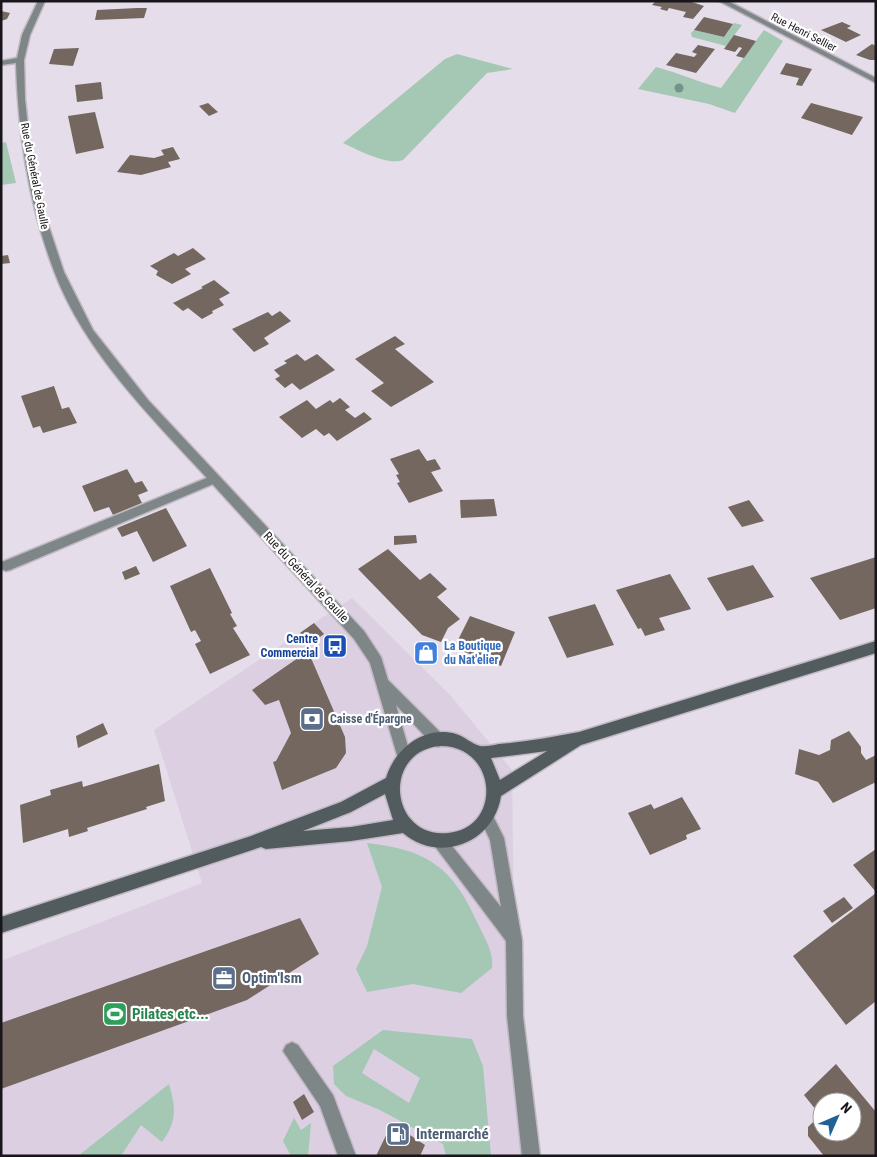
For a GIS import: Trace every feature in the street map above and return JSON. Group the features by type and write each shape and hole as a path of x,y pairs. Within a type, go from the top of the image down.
{"main road":[{"path":"478,753 530,748 579,739 876,646"},
{"path":"496,792 579,739"},
{"path":"438,740 461,743 478,753 491,770 496,792 493,807 487,819 465,836 438,841 421,837 405,825 393,805 391,783 396,767 404,756 419,745 438,740"},
{"path":"1,925 251,844 346,807 391,783"},
{"path":"251,844 351,834 405,825"}],"street":[{"name":"Rue du Général de Gaulle","path":"42,1 26,35 20,60 25,136 40,215 59,272 89,331 144,403 359,635 376,661 404,756"},
{"name":"Rue Henri Sellier","path":"722,1 876,81"},
{"path":"1,63 20,60"},
{"path":"6,566 214,479"},
{"name":"Rue du Général de Gaulle","path":"384,684 438,740"},
{"path":"487,819 497,838 514,940 515,1016 531,1156"},
{"path":"438,841 478,889 514,940"},
{"path":"292,1051 327,1101 347,1156"}],"shaded area":[{"path":"352,598 450,695 512,770 515,1016 531,1156 1,1156 1,961 202,883 154,730"}],"green space":[{"path":"734,23 742,25 726,46 692,37 691,33 694,30 724,37"},
{"path":"764,30 783,41 735,113 709,104 638,89 656,67 721,88"},
{"path":"457,54 513,69 487,73 403,160 389,161 381,159 343,143 445,59"},
{"path":"6,142 16,183 1,185 1,143"},
{"path":"367,843 389,846 423,857 436,865 459,889 486,940 492,962 492,968 461,993 413,984 367,992 356,969 367,946 382,887"},
{"path":"383,1030 472,1039 483,1066 491,1156 446,1156 443,1144 380,1110 346,1096 334,1084 333,1066","holes":["374,1049 420,1078 409,1103 362,1073"]},
{"path":"169,1084 174,1114 167,1135 162,1142 141,1125 121,1156 78,1156"},
{"path":"294,1118 301,1130 311,1123 308,1156 291,1156 283,1141"}],"building":[{"path":"656,1 689,1 704,6 693,19 683,17 686,12 669,8 667,11 660,9 662,7 652,5"},
{"path":"147,8 144,18 95,20 97,10"},
{"path":"1,11 10,13 7,19 1,21"},
{"path":"704,17 733,24 724,37 694,30"},
{"path":"842,22 851,26 847,28 861,35 846,42 821,30"},
{"path":"734,35 756,41 744,58 736,56 742,48 739,47 735,52 724,49"},
{"path":"872,44 876,46 876,60 856,55"},
{"path":"698,45 715,49 696,73 666,65 676,53 694,57 697,54 692,52"},
{"path":"79,48 73,66 49,64 54,49"},
{"path":"786,63 812,69 802,86 796,85 799,78 780,74"},
{"path":"101,82 103,99 77,102 75,85"},
{"path":"208,103 218,112 209,116 199,106"},
{"path":"811,103 863,117 852,135 801,118"},
{"path":"95,112 104,148 76,154 68,116"},
{"path":"173,147 180,159 168,162 171,167 141,175 117,172 130,155 154,158 164,155 161,150"},
{"path":"193,248 206,259 185,269 191,274 172,284 156,275 158,271 150,266 174,253 178,256"},
{"path":"8,255 10,263 1,264 1,256"},
{"path":"214,280 230,293 219,299 224,305 212,311 213,313 202,319 188,308 183,311 173,303 203,288 201,287"},
{"path":"280,311 291,321 264,338 269,344 254,352 232,329 268,312 272,316"},
{"path":"395,336 405,344 395,349 434,382 391,407 371,391 384,383 355,359"},
{"path":"297,354 305,361 317,354 335,370 300,390 292,383 285,388 275,379 280,376 274,370 287,363 284,361"},
{"path":"54,386 62,409 69,407 77,423 43,433 40,426 33,428 21,396"},
{"path":"340,398 350,407 345,410 355,418 364,412 372,419 337,441 329,433 324,436 316,429 302,438 279,417 307,400 316,409 330,400 333,403"},
{"path":"419,449 427,461 435,459 441,469 431,472 443,491 409,503 397,483 400,482 396,475 399,474 390,459"},
{"path":"127,469 135,483 142,481 148,491 138,495 142,503 113,515 109,507 94,512 82,486"},
{"path":"494,499 497,516 461,518 460,500"},
{"path":"749,500 764,521 742,527 728,507"},
{"path":"166,508 187,546 153,562 137,531 122,537 117,528"},
{"path":"416,535 417,543 394,545 394,536"},
{"path":"388,549 420,580 430,573 447,589 437,597 460,619 448,628 441,642 422,635 358,569"},
{"path":"876,557 876,608 840,620 810,578"},
{"path":"753,565 774,597 727,611 707,578"},
{"path":"136,566 140,574 125,580 122,572"},
{"path":"210,568 237,626 233,628 250,655 210,674 195,644 201,641 195,630 191,632 170,586"},
{"path":"670,574 691,609 659,618 665,630 645,636 641,628 638,629 616,590"},
{"path":"595,604 614,645 567,658 548,617"},
{"path":"470,616 515,632 501,666 454,648"},
{"path":"314,623 324,634 310,644 300,633"},
{"name":"Caisse d'Épargne","path":"308,651 345,737 346,753 336,768 282,790 273,762 276,761 291,733 279,700 265,705 252,690"},
{"path":"103,723 108,734 78,748 76,736"},
{"path":"849,731 861,747 861,753 866,760 876,755 876,784 874,783 833,803 818,782 795,774 799,749 819,755 830,750 831,740"},
{"path":"159,764 165,801 146,807 147,809 87,828 88,831 69,837 68,829 23,843 20,805 51,795 50,790 82,781 83,787"},
{"path":"682,797 701,829 686,835 687,839 650,855 628,813 651,804 654,809"},
{"path":"876,849 876,892 853,865"},
{"path":"876,893 876,1001 846,1025 793,956"},
{"path":"844,897 853,908 832,923 823,911"},
{"path":"300,918 319,954 247,1000 1,1089 1,1023"},
{"path":"836,1064 859,1092 812,1092 812,1105 804,1095"},
{"path":"304,1094 314,1112 302,1120 293,1102"},
{"path":"862,1095 876,1112 876,1156 824,1156 813,1142 862,1142"},
{"name":"Intermarché","path":"392,1123 425,1145 420,1156 376,1156"},
{"path":"812,1123 812,1141 808,1136 808,1127"}],"place":[{"name":"Centre Commercial","path":"335,646"},
{"name":"La Boutique du Nat'elier","path":"426,653"},
{"name":"Caisse d'Épargne","path":"312,719"},
{"name":"Optim'Ism","path":"224,978"},
{"name":"Pilates etc...","path":"115,1014"},
{"name":"Intermarché","path":"398,1134"}]}
